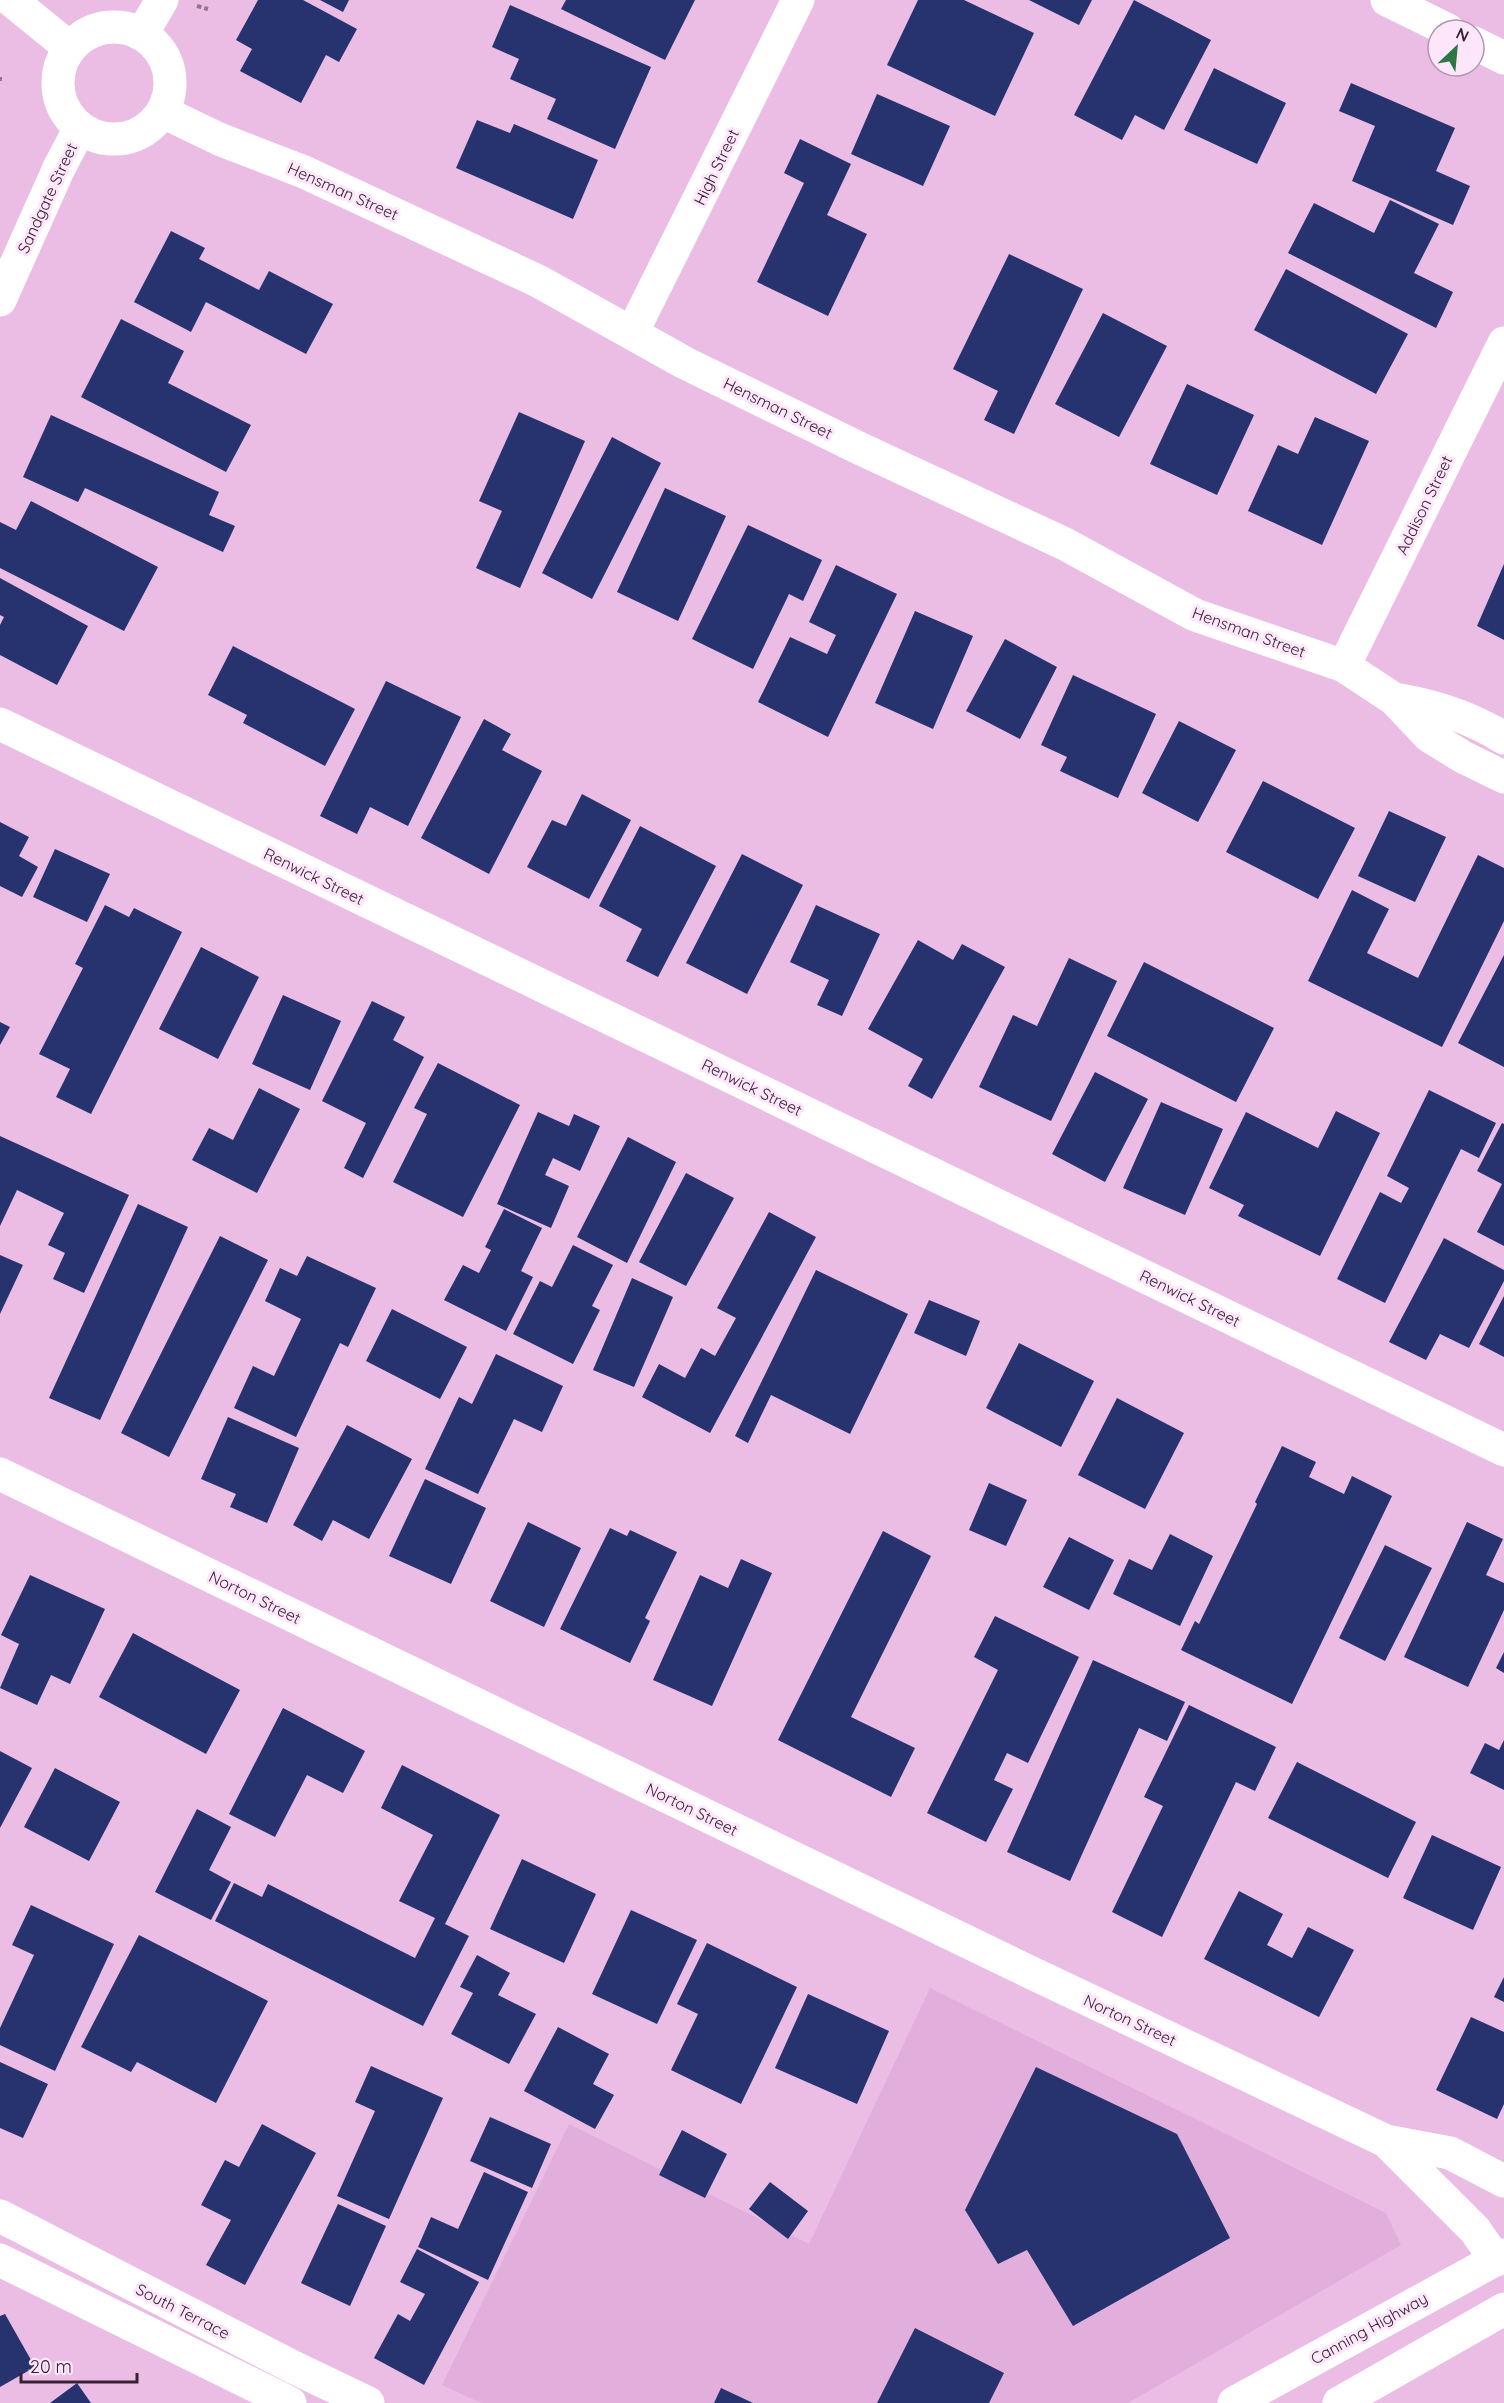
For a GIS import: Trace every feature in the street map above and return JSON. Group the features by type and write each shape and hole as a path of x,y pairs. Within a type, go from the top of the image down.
{"main road":[{"path":"11,0 70,48"},
{"path":"142,34 162,0"},
{"name":"High Street","path":"632,333 798,0"},
{"path":"1387,0 1426,19"},
{"path":"111,27 142,34 155,45 165,60 170,77 169,95 162,112 151,126 134,136 116,139 97,137 80,129 68,115 60,99 57,81 61,63 70,48 81,37 95,30 111,27"},
{"path":"1486,49 1504,58"},
{"name":"Hensman Street","path":"162,112 219,139 304,172 538,281 726,383 1065,544 1195,615 1344,666 1394,699 1429,736 1463,757 1504,777"},
{"name":"Sandgate Street","path":"0,300 59,168 80,129"},
{"name":"Addison Street","path":"1344,666 1504,343"},
{"name":"Hensman Street","path":"1394,699 1428,704 1457,714 1504,738"},
{"name":"Renwick Street","path":"0,724 1504,1450"},
{"name":"Norton Street","path":"0,1474 1011,1963 1386,2141 1450,2153 1504,2181"},
{"name":"Norton Street","path":"1386,2141 1500,2258"},
{"name":"South Terrace","path":"0,2216 292,2367 368,2403"},
{"name":"Canning Highway","path":"1234,2403 1364,2330 1500,2258"},
{"path":"0,2260 290,2403"},
{"path":"1339,2403 1504,2309"}],"shaded area":[{"path":"930,1988 1386,2213 1401,2245 1128,2403 481,2403 442,2385 569,2124 809,2244"}],"building":[{"path":"258,0 303,0 357,29 339,62 326,55 301,103 240,71 252,49 236,40"},
{"path":"320,0 349,0 343,12"},
{"path":"566,0 695,0 665,60 561,9"},
{"path":"918,0 964,0 1034,33 995,116 887,65"},
{"path":"1029,0 1092,0 1079,25"},
{"path":"1134,0 1211,40 1164,130 1135,115 1122,140 1074,115"},
{"path":"510,5 651,67 615,149 547,119 556,99 510,79 519,59 492,47"},
{"path":"1214,68 1286,103 1257,164 1184,130"},
{"path":"1351,83 1455,128 1436,171 1470,186 1453,225 1352,181 1375,126 1339,111"},
{"path":"877,94 950,126 923,186 851,154"},
{"path":"477,120 510,133 514,124 598,160 573,219 456,168"},
{"path":"800,139 851,164 827,215 867,234 828,316 757,282 804,183 784,173"},
{"path":"1390,200 1439,224 1414,273 1453,292 1436,328 1288,253 1314,203 1374,233"},
{"path":"171,231 205,248 199,259 259,290 269,271 333,304 306,354 206,302 191,332 134,302"},
{"path":"1009,254 1083,289 1014,434 984,420 998,391 953,369"},
{"path":"1286,269 1408,334 1376,394 1254,330"},
{"path":"1103,313 1167,346 1119,437 1055,404"},
{"path":"121,319 184,351 168,383 251,425 226,472 81,397"},
{"path":"1187,384 1254,415 1217,495 1150,464"},
{"path":"519,412 585,441 520,588 476,568 502,511 479,501"},
{"path":"51,415 219,492 209,515 235,526 223,552 85,488 78,502 23,477"},
{"path":"1315,417 1369,441 1322,545 1248,511 1278,445 1298,454"},
{"path":"612,437 661,463 592,599 542,573"},
{"path":"665,488 726,516 678,621 617,592"},
{"path":"31,501 158,567 124,631 0,568 0,522 16,530"},
{"path":"748,525 822,560 803,601 789,594 753,669 692,639"},
{"path":"1504,564 1504,640 1477,626"},
{"path":"836,565 897,594 828,737 758,702 790,637 827,654 836,635 809,622"},
{"path":"0,578 88,626 57,685 0,655 0,625 4,617 0,615"},
{"path":"915,611 973,636 933,729 875,703"},
{"path":"1005,639 1057,667 1020,739 966,711"},
{"path":"233,646 355,709 325,766 243,723 247,715 208,695"},
{"path":"1073,675 1156,714 1118,798 1060,771 1067,757 1041,745"},
{"path":"386,681 461,717 408,826 370,807 357,834 320,816"},
{"path":"484,719 511,734 502,750 542,771 489,874 421,838"},
{"path":"1179,721 1236,750 1198,822 1142,793"},
{"path":"1263,781 1355,828 1318,899 1226,852"},
{"path":"582,794 631,820 589,899 527,867 552,820 566,826"},
{"path":"1389,811 1446,837 1415,902 1358,876"},
{"path":"0,822 29,837 19,856 38,867 22,897 0,886"},
{"path":"640,826 716,866 658,977 626,961 642,929 599,906"},
{"path":"55,849 110,874 87,922 33,897"},
{"path":"742,854 803,885 747,994 686,963"},
{"path":"1478,855 1504,868 1504,921 1442,1047 1308,981 1352,890 1389,909 1367,953 1418,978"},
{"path":"105,905 129,917 134,908 182,932 91,1114 56,1097 70,1069 39,1054 83,968 75,964"},
{"path":"816,905 880,934 842,1016 817,1005 829,980 790,962"},
{"path":"918,940 953,960 962,944 1005,967 932,1099 908,1086 923,1059 868,1029"},
{"path":"201,947 259,977 218,1059 159,1029"},
{"path":"1504,955 1504,1067 1458,1043"},
{"path":"1069,958 1117,981 1051,1121 979,1087 1013,1015 1037,1026"},
{"path":"1144,962 1274,1028 1236,1102 1107,1036"},
{"path":"283,995 341,1021 310,1090 252,1064"},
{"path":"372,1001 405,1017 393,1040 424,1057 363,1178 344,1168 366,1123 322,1101"},
{"path":"0,1022 10,1027 0,1045"},
{"path":"438,1063 520,1105 463,1217 393,1182 427,1114 414,1108"},
{"path":"1095,1072 1148,1099 1105,1182 1052,1154"},
{"path":"259,1088 300,1109 257,1193 192,1160 209,1128 233,1140"},
{"path":"1429,1090 1496,1123 1479,1158 1461,1149 1385,1303 1337,1279 1380,1192 1401,1203 1409,1188 1387,1176"},
{"path":"1161,1102 1223,1129 1185,1215 1123,1188"},
{"path":"1336,1111 1380,1133 1320,1256 1238,1216 1244,1205 1209,1188 1246,1112 1318,1148"},
{"path":"538,1112 569,1126 574,1114 600,1126 580,1171 553,1158 545,1175 569,1186 551,1228 497,1204"},
{"path":"1502,1123 1504,1124 1504,1246 1477,1232 1502,1184 1477,1171"},
{"path":"0,1136 129,1195 84,1293 53,1279 65,1253 48,1245 64,1213 17,1190 0,1226"},
{"path":"628,1137 676,1162 627,1263 577,1237"},
{"path":"686,1173 734,1198 686,1286 639,1262"},
{"path":"138,1204 188,1227 100,1420 49,1398"},
{"path":"504,1209 542,1228 521,1271 533,1277 506,1331 444,1300 463,1265 479,1273 491,1250 485,1247"},
{"path":"769,1212 816,1237 710,1433 642,1397 659,1364 685,1378 701,1348 715,1356 736,1318 717,1308"},
{"path":"220,1236 268,1260 169,1457 121,1433"},
{"path":"1444,1238 1504,1270 1504,1281 1469,1348 1440,1334 1426,1360 1389,1342"},
{"path":"573,1245 613,1265 592,1306 600,1310 573,1364 513,1334 540,1281 552,1287"},
{"path":"0,1255 23,1265 0,1314"},
{"path":"307,1256 376,1288 348,1347 340,1343 296,1437 234,1408 253,1366 274,1376 301,1319 265,1301 280,1268 297,1276"},
{"path":"816,1270 908,1314 850,1434 771,1395 748,1443 735,1436"},
{"path":"632,1278 673,1297 634,1387 593,1370"},
{"path":"1504,1296 1504,1357 1479,1344"},
{"path":"929,1300 980,1321 966,1356 914,1333"},
{"path":"392,1309 467,1347 440,1399 366,1361"},
{"path":"1019,1343 1094,1381 1061,1447 986,1408"},
{"path":"496,1354 563,1386 542,1432 514,1419 478,1494 425,1469 459,1397 472,1404"},
{"path":"1117,1398 1184,1433 1145,1509 1078,1475"},
{"path":"228,1417 299,1448 267,1523 230,1507 236,1494 201,1479"},
{"path":"347,1425 412,1459 369,1539 333,1520 322,1541 293,1525"},
{"path":"1282,1446 1316,1462 1309,1477 1344,1494 1352,1476 1392,1496 1292,1704 1181,1650 1195,1621 1199,1624 1257,1504 1255,1502"},
{"path":"425,1479 486,1508 451,1584 389,1556"},
{"path":"989,1483 1027,1500 1006,1546 969,1530"},
{"path":"528,1522 581,1548 544,1627 490,1601"},
{"path":"1467,1522 1503,1539 1486,1575 1504,1583 1504,1610 1468,1687 1404,1657"},
{"path":"610,1528 627,1536 630,1530 677,1552 645,1618 650,1621 630,1663 560,1629"},
{"path":"883,1531 931,1556 851,1717 915,1748 891,1797 778,1740"},
{"path":"1170,1534 1213,1556 1180,1626 1113,1594 1129,1559 1152,1570"},
{"path":"1069,1537 1114,1560 1089,1610 1043,1587"},
{"path":"1385,1545 1432,1568 1385,1661 1339,1638"},
{"path":"741,1559 772,1573 712,1706 653,1680 700,1575 728,1588"},
{"path":"30,1575 105,1609 70,1684 51,1675 37,1705 0,1688 19,1644 1,1635"},
{"path":"995,1616 1079,1657 1028,1763 1007,1753 994,1780 1013,1789 986,1842 927,1813 998,1670 974,1657"},
{"path":"133,1633 240,1690 206,1754 99,1697"},
{"path":"1504,1652 1504,1673 1496,1668"},
{"path":"1093,1660 1185,1702 1167,1741 1139,1728 1070,1881 1007,1852"},
{"path":"1189,1705 1276,1747 1255,1791 1236,1782 1162,1937 1112,1912 1163,1806 1144,1797"},
{"path":"283,1708 365,1751 343,1793 307,1775 275,1837 229,1814"},
{"path":"1504,1740 1504,1790 1470,1773 1485,1743 1499,1750"},
{"path":"0,1751 32,1768 0,1828"},
{"path":"1297,1762 1416,1822 1388,1878 1268,1818"},
{"path":"402,1765 500,1815 445,1924 469,1936 423,2026 215,1921 234,1883 262,1897 268,1884 415,1958 435,1918 399,1901 433,1835 381,1808"},
{"path":"55,1768 120,1802 89,1861 24,1827"},
{"path":"197,1809 231,1827 209,1870 231,1882 211,1920 155,1892"},
{"path":"1432,1835 1501,1867 1473,1930 1403,1898"},
{"path":"522,1859 596,1894 564,1963 490,1929"},
{"path":"1239,1891 1283,1914 1267,1945 1292,1958 1308,1927 1354,1950 1319,2017 1204,1959"},
{"path":"31,1905 114,1944 55,2071 0,2045 0,2028 34,1955 12,1945"},
{"path":"631,1910 697,1940 657,2024 592,1994"},
{"path":"139,1935 268,2001 216,2103 137,2062 131,2072 81,2047"},
{"path":"707,1943 797,1987 741,2104 671,2070 698,2014 677,2004"},
{"path":"477,1955 510,1973 498,1995 536,2014 509,2064 451,2034 473,1993 460,1987"},
{"path":"1504,1977 1504,2002 1494,1997"},
{"path":"808,1994 889,2031 857,2104 775,2068"},
{"path":"1471,2017 1504,2032 1504,2104 1497,2119 1436,2090"},
{"path":"558,2027 609,2054 593,2084 614,2095 595,2129 524,2091"},
{"path":"0,2062 48,2084 23,2138 0,2128"},
{"path":"371,2066 443,2098 389,2219 337,2196 375,2111 355,2102"},
{"path":"1036,2067 1177,2134 1230,2238 1073,2326 1027,2250 998,2264 965,2210"},
{"path":"490,2117 551,2144 532,2188 470,2161"},
{"path":"262,2124 316,2153 245,2285 206,2265 231,2220 201,2205 225,2160 239,2167"},
{"path":"682,2130 727,2154 705,2198 659,2175"},
{"path":"484,2172 528,2192 488,2280 418,2247 431,2217 458,2229"},
{"path":"770,2182 808,2211 788,2239 749,2209"},
{"path":"338,2204 386,2226 350,2306 301,2283"},
{"path":"417,2249 479,2282 424,2385 374,2358 398,2314 410,2321 425,2294 400,2282"},
{"path":"5,2314 35,2367 0,2387 0,2316"},
{"path":"915,2328 1004,2373 989,2403 877,2403"},
{"path":"77,2383 91,2403 50,2403"},
{"path":"721,2388 753,2403 714,2403"}]}
